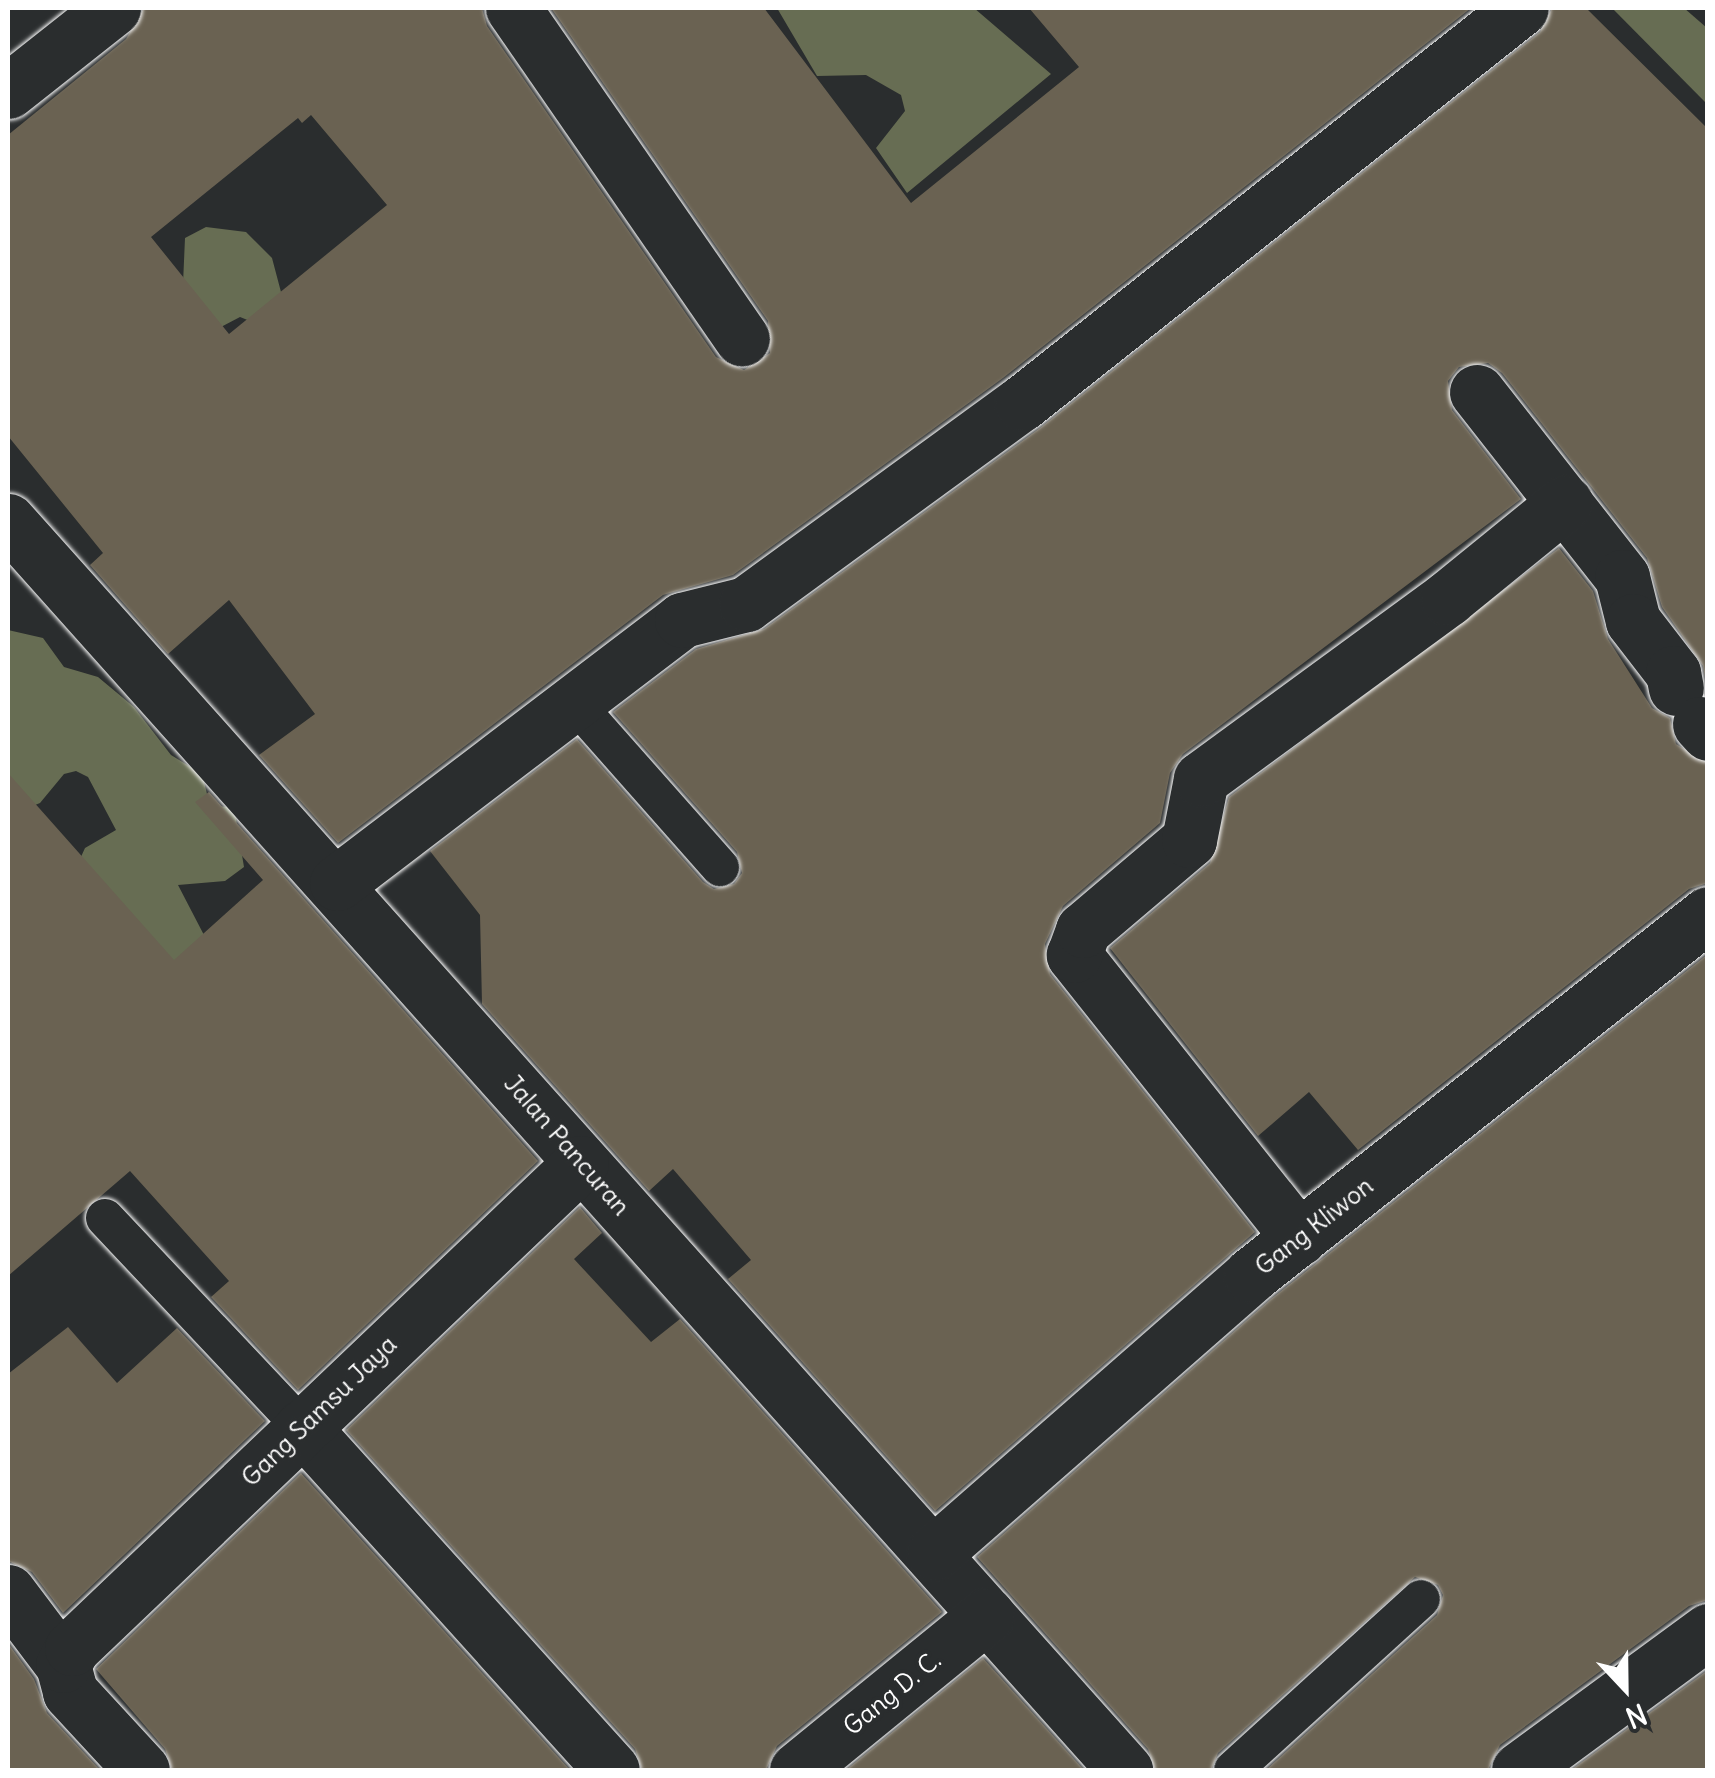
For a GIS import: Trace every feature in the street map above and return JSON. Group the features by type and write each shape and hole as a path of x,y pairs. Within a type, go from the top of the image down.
{"street":[{"path":"8,91 113,8"},
{"path":"514,8 742,339"},
{"path":"338,884 682,620 732,613 1052,379 1521,8"},
{"path":"1477,392 1622,576 1633,622 1673,672 1695,715"},
{"path":"1300,1238 1074,955 1084,930 1189,840 1201,779 1448,598 1565,502"},
{"name":"Jalan Pancuran","path":"8,520 338,884 581,1163 1125,1770"},
{"name":"Gang Kliwon","path":"934,1554 1300,1238 1708,914"},
{"name":"Gang Samsu Jaya","path":"63,1664 72,1648 581,1163"},
{"path":"302,1427 612,1770"},
{"path":"8,1592 63,1664 70,1692 142,1770"},
{"name":"Gang D. C.","path":"797,1770 988,1615"},
{"path":"1519,1770 1708,1630"}],"lane":[{"path":"573,702 720,867"},
{"path":"105,1218 302,1427"},
{"path":"1234,1770 1421,1599"}],"green space":[{"path":"777,8 974,8 1051,74 907,193 876,148 905,111 901,95 866,75 817,76"},
{"path":"1612,8 1684,8 1707,28 1707,104"},
{"path":"206,227 246,232 272,258 281,292 272,316 255,323 240,317 219,328 183,284 185,238"},
{"path":"8,630 43,638 64,667 98,677 134,707 171,755 202,774 210,806 234,807 244,867 225,881 178,885 205,937 190,996 80,859 85,848 116,830 88,777 76,771 64,774 40,803 8,816"}],"building":[{"path":"144,8 482,8 487,26 716,357 744,370 770,353 768,321 551,8 764,8 911,203 1079,67 1029,8 1471,8 1003,378 733,575 663,595 338,843 259,755 315,714 229,600 168,654 90,565 103,553 8,436 8,135 126,39","holes":["311,115 387,205 229,334 151,237 298,118 302,123"]},
{"path":"1552,8 1586,8 1708,129 1708,694 1703,666 1662,607 1647,558 1502,373 1488,363 1459,367 1448,381 1452,410 1521,499 1183,754 1170,773 1160,823 1063,906 1045,944 1050,974 1255,1232 935,1511 728,1279 751,1260 673,1169 649,1191 482,1004 480,915 430,851 577,739 703,882 714,889 734,884 742,873 737,852 613,712 696,649 764,629 1040,428 1540,32"},
{"path":"1559,548 1593,591 1608,639 1652,708 1670,718 1676,744 1708,763 1708,883 1689,889 1358,1150 1309,1092 1258,1136 1110,948 1210,863 1229,797"},
{"path":"8,773 174,960 263,880 195,802 209,792 538,1161 298,1390 211,1297 229,1281 130,1171 8,1276"},
{"path":"1708,954 1708,1600 1689,1606 1500,1745 1488,1770 1266,1770 1437,1615 1443,1595 1438,1585 1415,1577 1218,1753 1211,1770 1155,1770 1148,1749 977,1557 1271,1299"},
{"path":"580,1207 602,1233 574,1259 651,1342 680,1319 942,1612 777,1746 766,1770 642,1770 635,1749 346,1430"},
{"path":"68,1327 117,1383 177,1328 265,1421 63,1613 32,1572 8,1561 8,1374"},
{"path":"301,1473 570,1770 172,1770 165,1749 96,1669"},
{"path":"8,1643 34,1679 47,1713 100,1770 8,1770"},
{"path":"983,1658 1084,1770 846,1770"},
{"path":"1708,1670 1708,1770 1571,1770"}]}
